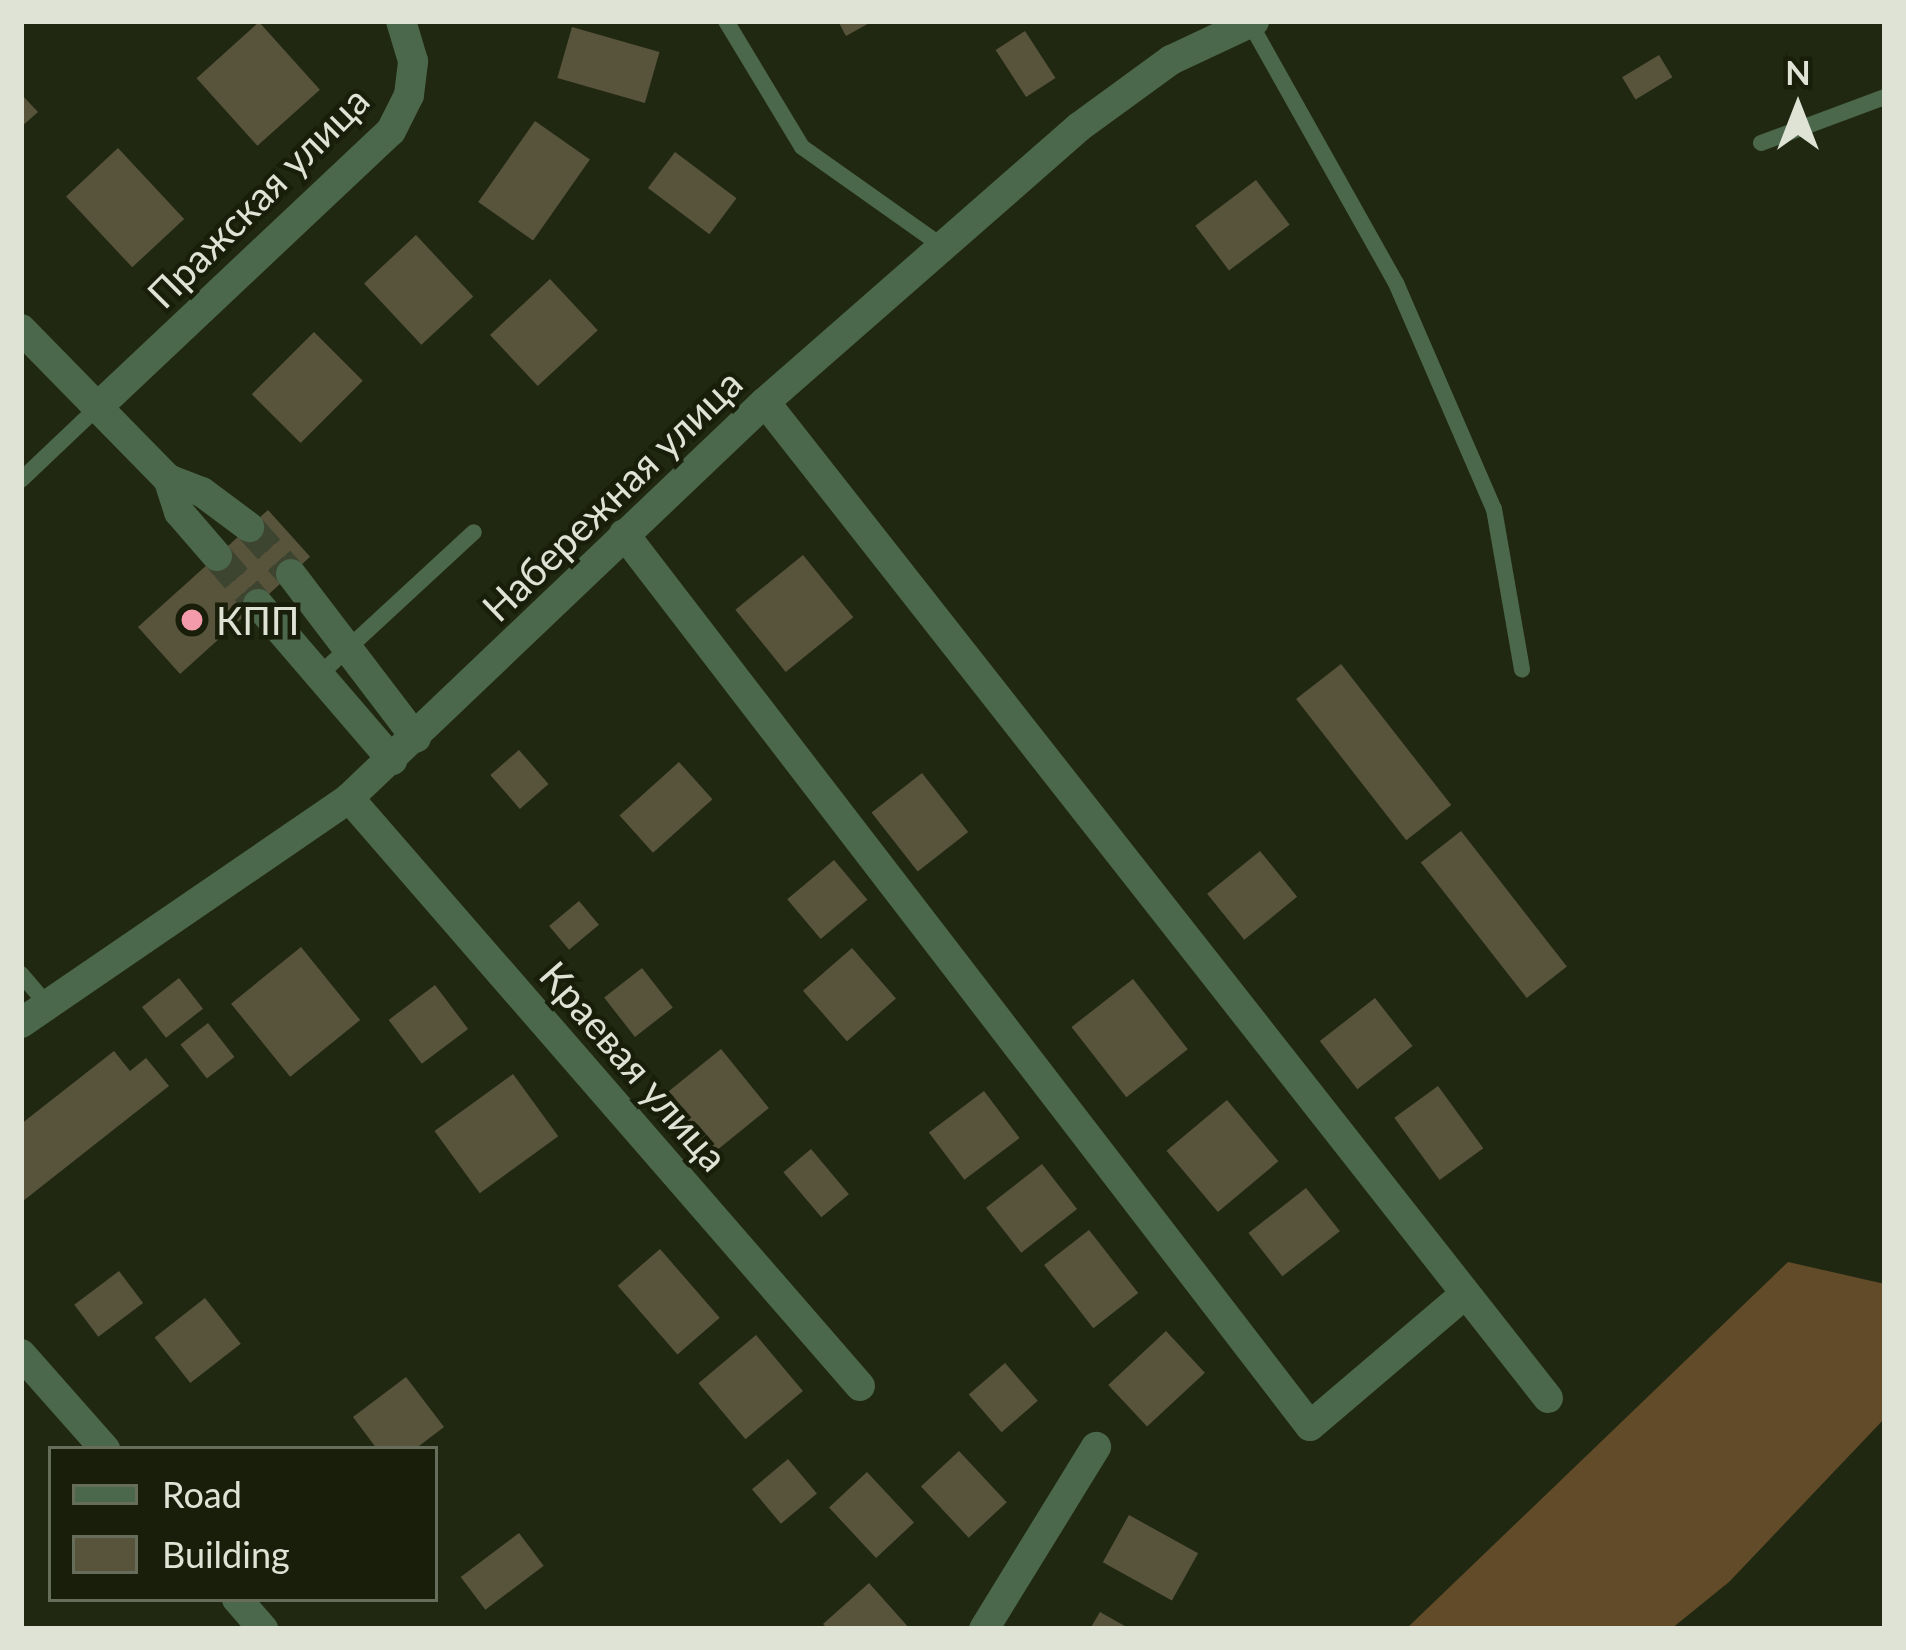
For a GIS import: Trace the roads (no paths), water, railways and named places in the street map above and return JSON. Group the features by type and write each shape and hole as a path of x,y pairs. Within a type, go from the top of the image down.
{"street":[{"name":"Пражская улица","path":"101,404 391,131 409,95 413,61 401,21"},
{"name":"Набережная улица","path":"21,1023 50,1009 350,798 765,402 1079,127 1171,60 1252,22"},
{"path":"21,329 101,404 168,479 179,512 217,556"},
{"path":"765,402 1548,1399"},
{"path":"168,479 202,492 249,527"},
{"path":"625,534 1310,1426 1463,1296"},
{"path":"291,574 342,651 416,738"},
{"path":"258,604 392,760"},
{"name":"Краевая улица","path":"350,798 860,1386"},
{"path":"21,1354 102,1446"},
{"path":"984,1629 1096,1447"},
{"path":"240,1602 263,1629"}],"lane":[{"path":"726,21 802,147 942,246"},
{"path":"1252,22 1396,284 1494,509 1522,670"},
{"path":"1761,143 1885,97"},
{"path":"21,480 101,404"},
{"path":"318,676 474,532"},
{"path":"21,974 50,1009"}],"tunnel":[{"path":"249,527 291,574"},
{"path":"217,556 258,604"}],"place":[{"name":"КПП","path":"192,620"}]}
